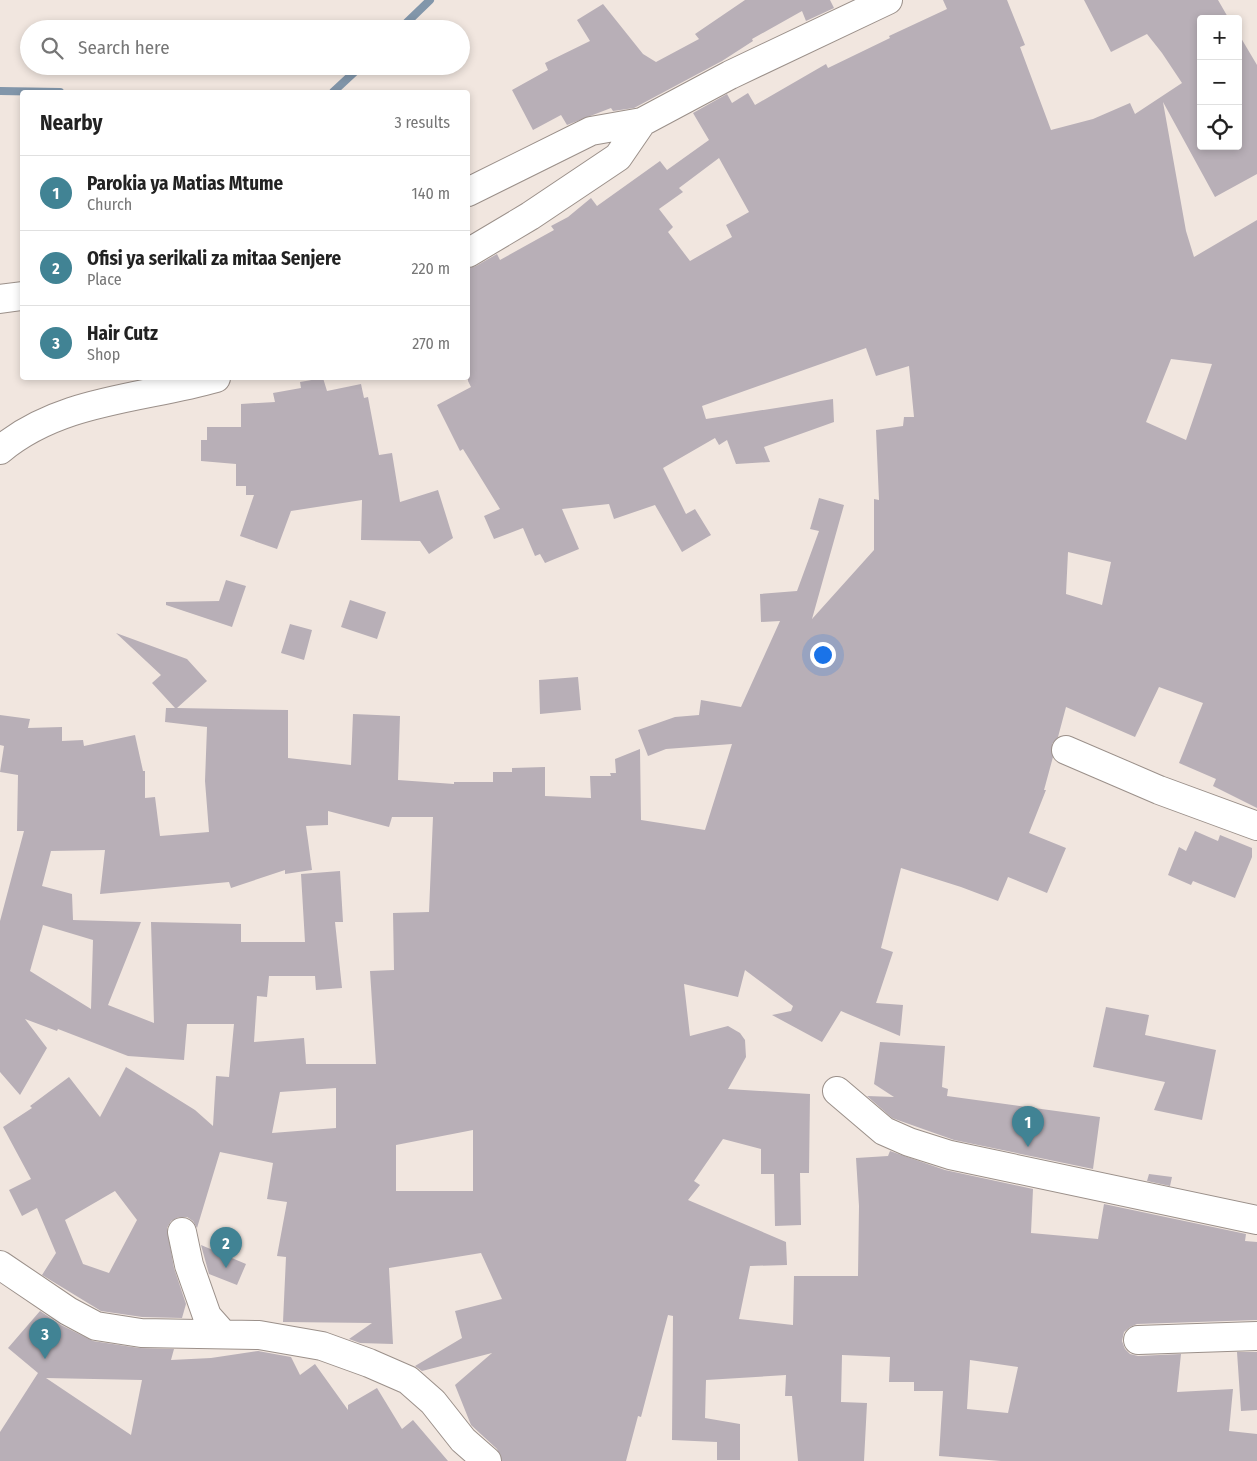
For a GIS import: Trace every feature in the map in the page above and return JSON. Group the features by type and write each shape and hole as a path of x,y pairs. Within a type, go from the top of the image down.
{"street":[{"path":"470,191 592,131 642,122 730,75 888,0"},
{"path":"470,252 530,216 618,157 642,122"},
{"path":"0,299 20,296"},
{"path":"0,450 33,426 78,408 207,380"},
{"path":"1066,750 1160,790 1257,826"},
{"path":"837,1091 884,1131 908,1142 942,1152 1257,1220"},
{"path":"182,1232 189,1265 207,1316 223,1334"},
{"path":"0,1264 68,1311 96,1326 141,1333 259,1335 322,1346 408,1380 433,1402 463,1440 487,1461"},
{"path":"1138,1340 1257,1336"}],"building":[{"path":"745,0 830,0 834,8 806,21 802,11 752,39 753,41 722,61 634,108 613,111 611,108 567,125 561,115 533,130 512,90 548,70 545,63 590,41 577,20 603,4 643,54 656,62 699,39 695,34"},
{"path":"943,0 1007,0 1025,45 1020,47 1051,130 1093,119 1130,103 1135,114 1182,83 1147,34 1111,52 1084,0 1218,0 1227,15 1197,15 1197,150 1242,150 1242,40 1257,65 1257,174 1215,197 1163,102 1186,231 1194,257 1257,220 1257,808 1213,786 1216,779 1179,763 1203,703 1159,687 1135,737 1066,707 1058,737 1052,744 1053,757 1044,790 1046,790 1029,833 1066,848 1047,893 1008,877 998,901 901,868 881,948 893,952 876,1003 903,1005 900,1036 841,1011 822,1042 772,1015 791,1011 793,1006 745,970 738,997 684,984 690,1036 728,1026 740,1033 745,1040 746,1057 728,1089 810,1094 809,1173 800,1173 801,1225 775,1226 774,1174 761,1174 761,1149 723,1139 694,1181 700,1185 688,1200 786,1242 787,1265 750,1266 739,1319 793,1325 794,1276 858,1276 859,1206 856,1158 888,1156 890,1151 945,1170 1033,1189 1031,1233 1098,1239 1104,1204 1246,1234 1245,1241 1257,1242 1257,1320 1137,1324 1124,1332 1122,1341 1125,1349 1130,1354 1138,1356 1181,1354 1177,1392 1233,1389 1229,1431 1257,1434 1257,1461 1001,1461 939,1456 943,1391 914,1391 914,1382 889,1382 890,1357 842,1355 841,1402 867,1403 864,1461 798,1461 792,1396 785,1396 786,1375 706,1380 705,1418 740,1424 740,1460 717,1460 717,1442 672,1440 673,1316 668,1315 641,1417 638,1416 626,1461 502,1461 497,1449 471,1425 455,1385 492,1353 422,1371 415,1366 462,1338 455,1311 502,1299 481,1253 389,1268 393,1344 360,1343 349,1339 372,1323 283,1322 286,1257 277,1256 287,1202 267,1199 273,1163 220,1152 197,1228 193,1221 187,1217 179,1217 171,1221 167,1228 174,1268 186,1304 182,1318 142,1317 101,1311 42,1275 56,1253 37,1208 22,1216 9,1190 31,1179 3,1127 32,1108 30,1106 69,1077 100,1117 126,1067 195,1110 213,1126 216,1076 229,1077 234,1024 187,1024 184,1060 128,1056 58,1029 57,1031 25,1019 47,1048 20,1095 0,1072 0,921 24,831 17,831 18,775 0,772 4,746 0,745 0,715 30,719 28,728 62,727 62,741 83,740 84,746 135,735 143,771 145,771 145,798 155,797 160,836 209,832 205,781 207,727 165,722 166,708 175,708 152,683 161,675 116,633 187,659 207,681 177,708 288,710 288,758 351,765 353,714 400,716 398,780 454,784 454,782 493,782 493,772 512,772 512,768 545,767 545,796 591,798 590,776 611,776 610,773 616,773 615,759 640,749 641,820 705,830 732,744 666,749 648,756 638,730 675,717 699,715 701,700 741,707 780,621 761,622 760,594 797,591 819,531 810,529 819,498 844,505 812,619 874,550 874,499 879,500 876,430 903,426 904,417 914,417 909,366 876,376 866,348 702,406 706,419 833,399 834,422 764,447 770,462 736,464 727,440 719,445 715,438 663,468 686,514 695,509 711,535 682,552 655,505 614,519 609,504 562,509 579,549 545,563 540,554 535,556 523,528 494,539 484,516 500,509 463,449 460,451 437,405 471,387 468,381 470,380 470,268 497,254 500,260 554,230 551,226 568,217 591,198 597,206 660,161 667,170 709,140 693,113 727,94 732,103 748,93 755,105 826,64 828,68 890,38 889,36 947,9","holes":["719,158 749,212 726,225 732,237 690,261 668,232 673,227 659,209 683,192 679,188","1171,359 1212,364 1186,440 1146,422","1068,552 1111,562 1102,605 1066,594","328,811 389,827 392,817 433,817 429,912 393,913 394,970 370,971 376,1064 306,1064 304,1038 254,1042 257,996 267,997 269,976 315,976 316,990 342,988 335,922 343,922 340,871 301,874 305,942 241,942 241,924 151,922 154,1023 108,1005 141,922 73,920 72,894 42,886 51,851 105,850 100,894 229,882 231,888 285,870 285,874 312,870 306,826 328,825","43,925 93,940 91,1009 30,971","336,1088 336,1128 272,1133 280,1092","473,1130 473,1191 396,1191 396,1145","115,1191 137,1220 109,1273 83,1264 65,1220","970,1360 1018,1367 1008,1413 967,1409"]},
{"path":"324,380 327,391 361,384 364,398 368,397 379,455 392,453 400,502 438,490 453,538 429,554 420,541 361,540 362,500 291,511 277,549 240,536 254,495 246,495 246,486 236,486 236,464 201,461 201,440 207,440 207,427 241,427 241,404 275,402 273,393 301,388 300,382"},
{"path":"226,580 246,586 232,627 166,605 166,602 219,601"},
{"path":"350,600 386,612 377,639 341,627"},
{"path":"290,624 312,630 304,660 281,653"},
{"path":"578,677 581,710 540,714 539,680"},
{"path":"1195,831 1218,841 1220,835 1252,848 1252,857 1235,898 1193,881 1191,885 1168,875 1179,847 1186,851"},
{"path":"1106,1007 1149,1015 1145,1035 1216,1050 1202,1120 1154,1110 1165,1082 1093,1067"},
{"path":"880,1042 945,1046 942,1087 948,1089 947,1096 1100,1117 1093,1169 954,1140 892,1118 867,1096 894,1097 874,1084"},
{"path":"1149,1174 1172,1177 1170,1186 1147,1181"},
{"path":"201,1245 246,1264 237,1285 209,1274"},
{"path":"40,1311 61,1325 93,1341 139,1348 174,1349 171,1360 211,1358 258,1351 291,1357 300,1375 315,1364 348,1410 348,1405 377,1388 402,1429 413,1420 448,1461 0,1461 0,1432 38,1373 8,1348","holes":["46,1378 142,1380 131,1435"]},
{"path":"1237,1352 1257,1352 1257,1410 1241,1411"}],"waterway":[{"path":"409,20 430,0"},
{"path":"335,90 351,75"},
{"path":"0,91 20,91"}],"place":[{"name":"Parokia ya Matias Mtume","path":"1028,1147"},
{"name":"Ofisi ya serikali za mitaa Senjere","path":"226,1268"},
{"name":"Hair Cutz","path":"45,1359"}]}
